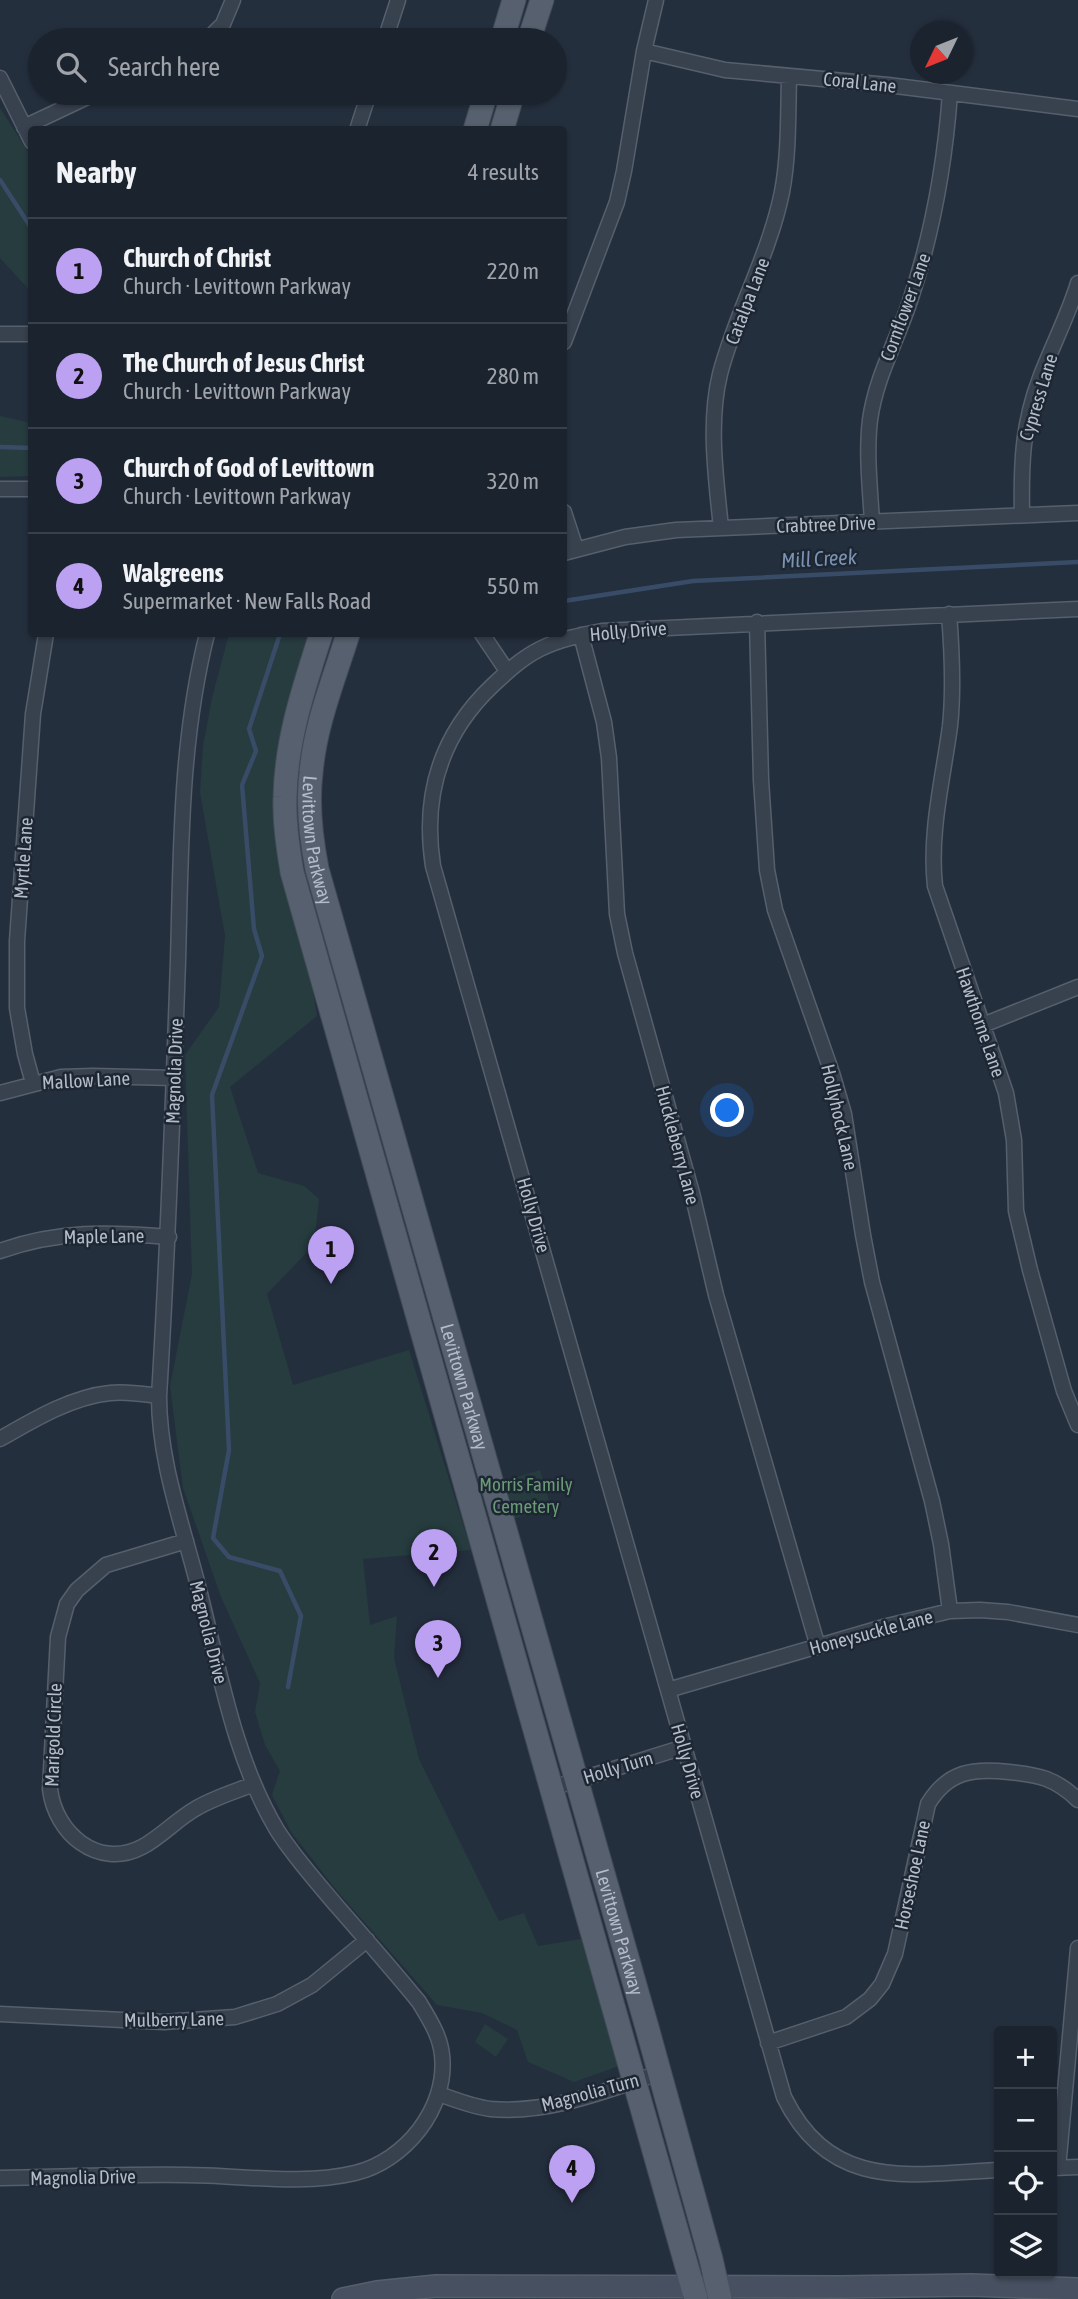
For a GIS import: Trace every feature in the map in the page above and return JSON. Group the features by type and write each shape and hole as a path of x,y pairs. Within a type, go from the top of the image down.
{"main road":[{"path":"506,28 514,0"},
{"path":"534,28 542,0"},
{"path":"476,126 482,105"},
{"path":"503,126 509,105"},
{"name":"Levittown Parkway","path":"320,637 296,717 286,776 286,837 292,872 694,2292"},
{"name":"Levittown Parkway","path":"347,637 322,717 310,775 309,808 317,869 577,1780 718,2292"},
{"path":"343,2299 436,2286 694,2292 971,2285 1078,2289"}],"street":[{"path":"219,28 233,0"},
{"path":"389,28 398,0"},
{"path":"567,334 617,202 644,51 656,0"},
{"name":"Coral Lane","path":"644,51 725,70 1078,109"},
{"name":"Catalpa Lane","path":"721,528 716,482 715,406 725,357 768,246 782,192 789,76"},
{"path":"0,78 28,134"},
{"name":"Cornflower Lane","path":"872,522 870,418 879,378 910,302 933,223 942,172 950,93"},
{"path":"24,127 71,105"},
{"path":"358,126 365,105"},
{"name":"Cypress Lane","path":"1022,515 1021,463 1029,414 1040,378 1070,310 1078,283"},
{"path":"0,334 28,334"},
{"path":"0,489 28,489"},
{"name":"Crabtree Drive","path":"567,532 570,551 656,532 1078,513"},
{"name":"Holly Drive","path":"994,2170 897,2175 869,2171 844,2161 823,2149 806,2133 790,2110 779,2084 433,866 429,831 437,774 446,749 462,719 507,671 538,649 602,631 1078,609"},
{"name":"Hawthorne Lane","path":"949,614 953,662 950,724 937,812 933,867 935,886 1006,1093 1014,1140 1016,1212 1064,1391 1078,1424"},
{"name":"Hollyhock Lane","path":"757,622 761,780 767,870 775,910 844,1114 872,1282 932,1501 950,1611"},
{"name":"Huckleberry Lane","path":"581,635 604,722 609,758 617,914 625,953 692,1193 716,1295 818,1647"},
{"name":"Myrtle Lane","path":"33,1083 17,1008 17,941 33,714 46,637"},
{"name":"Magnolia Drive","path":"0,2178 186,2175 270,2178 354,2173 382,2162 403,2146 431,2115 439,2094 442,2074 442,2056 433,2026 419,2003 303,1867 261,1802 230,1713 164,1452 159,1421 159,1396 169,1237 186,758 191,710 206,637"},
{"path":"484,637 507,671"},
{"path":"983,1025 1078,987"},
{"name":"Mallow Lane","path":"0,1093 61,1077 174,1078"},
{"name":"Maple Lane","path":"0,1251 24,1243 87,1232 169,1237"},
{"path":"0,1440 70,1403 90,1396 135,1393 159,1396"},
{"name":"Marigold Circle","path":"186,1541 106,1565 94,1573 67,1604 58,1637 55,1664 50,1789 52,1804 64,1827 76,1841 99,1852 115,1854 140,1848 195,1809 254,1784"},
{"name":"Honeysuckle Lane","path":"668,1690 923,1616 950,1611 1008,1612 1078,1625"},
{"name":"Holly Turn","path":"552,1788 684,1747"},
{"name":"Horseshoe Lane","path":"768,2043 846,2017 870,1998 882,1984 895,1954 926,1812 935,1792 948,1781 962,1773 975,1770 1031,1774 1056,1782 1078,1800"},
{"name":"Mulberry Lane","path":"0,2014 164,2021 235,2017 277,2004 312,1985 367,1940"},
{"path":"1057,2152 1078,1948"},
{"name":"Magnolia Turn","path":"439,2094 480,2107 523,2109 574,2101 659,2073"},
{"path":"1057,2168 1078,2167"}],"green space":[{"path":"0,108 28,151 28,289 0,258"},
{"path":"0,416 28,422 28,476 0,477"},
{"path":"228,637 311,637 277,833 310,972 317,1016 230,1087 258,1173 304,1186 319,1199 314,1245 267,1294 293,1385 409,1350 471,1550 363,1559 370,1625 397,1616 394,1658 419,1759 499,1921 524,1913 538,1946 581,1939 619,2066 574,2082 528,2062 517,2030 482,2013 437,2005 337,1891 291,1832 272,1795 280,1771 265,1745 255,1712 260,1683 221,1597 183,1488 170,1386 192,1274 185,1055 219,1007 225,936 200,792 203,746"},
{"name":"Morris Family Cemetery","path":"540,1470 551,1507 513,1519 501,1482"},
{"path":"485,2024 508,2039 496,2057 475,2042"}],"waterway":[{"path":"0,180 28,223"},
{"path":"0,447 28,448"},
{"name":"Mill Creek","path":"567,601 693,581 1078,562"},
{"path":"279,637 249,729 256,751 242,785 254,929 262,956 212,1095 229,1450 213,1538 229,1557 280,1571 301,1616 288,1687"}],"place":[{"name":"Church of Christ","path":"331,1284"},
{"name":"The Church of Jesus Christ","path":"434,1587"},
{"name":"Church of God of Levittown","path":"438,1678"},
{"name":"Walgreens","path":"572,2203"}]}
